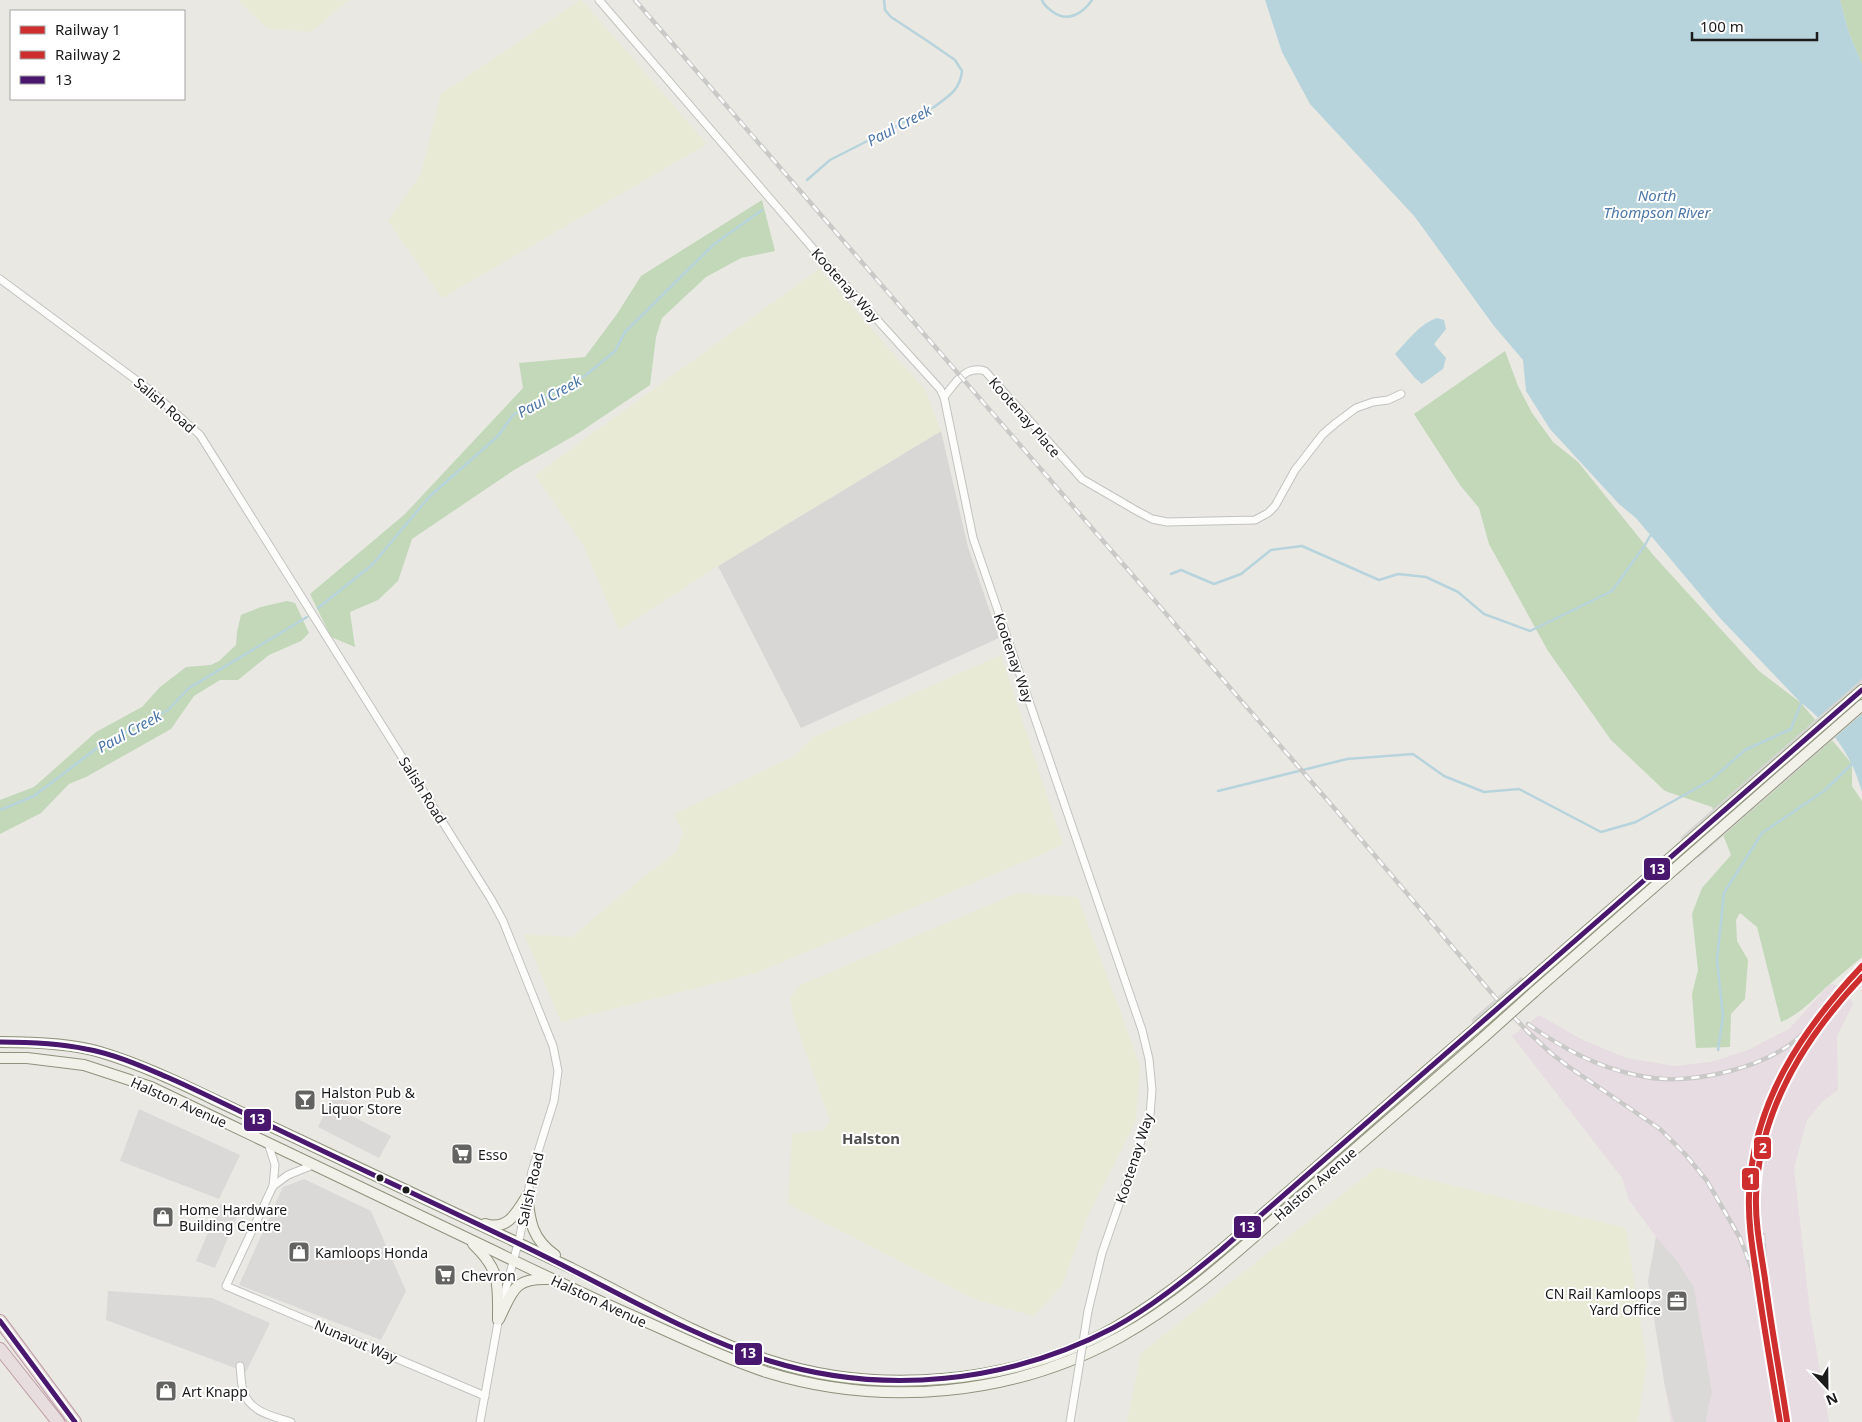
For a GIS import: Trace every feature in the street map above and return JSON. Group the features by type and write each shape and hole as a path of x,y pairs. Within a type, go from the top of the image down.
{"highway":[{"path":"0,1321 75,1422"},
{"path":"0,1349 58,1422"}],"main road":[{"name":"Halston Avenue","path":"0,1042 35,1043 96,1051 161,1074 575,1270 699,1333 738,1350 812,1372 853,1378 922,1381 957,1378 1019,1365 1078,1345 1113,1329 1173,1289 1221,1250 1862,690"},
{"name":"Halston Avenue","path":"0,1058 27,1058 84,1065 151,1087 513,1261 766,1372 810,1383 851,1390 924,1392 958,1389 1020,1377 1049,1369 1117,1338 1180,1299 1228,1260 1862,706"},
{"path":"469,1220 493,1226 504,1223 515,1216 527,1196"},
{"path":"527,1196 530,1222 537,1238 546,1249 575,1270"},
{"path":"466,1238 486,1257 493,1267 498,1282 498,1320"},
{"path":"498,1320 515,1287 525,1280 533,1278 553,1279"}],"street":[{"name":"Kootenay Way","path":"599,0 822,259 940,389 944,397 973,538 1142,1030 1149,1059 1152,1090 1150,1115 1102,1253 1088,1311 1070,1422"},
{"name":"Salish Road","path":"0,278 151,391 200,435 491,899 503,922 556,1058 558,1071 554,1100 532,1171 518,1243 498,1320 480,1422"},
{"name":"Kootenay Place","path":"944,397 967,372 978,369 985,371 1082,478 1152,519 1182,523 1255,520 1268,513 1295,470 1323,434 1356,408 1373,402 1388,400 1401,394"},
{"path":"268,1143 275,1165 273,1186"},
{"path":"273,1186 288,1175 313,1165"},
{"name":"Nunavut Way","path":"273,1186 226,1286 485,1396"},
{"path":"240,1366 243,1391 250,1404 263,1414 291,1422"}],"shaded area":[{"path":"941,431 968,547 999,638 801,728 718,566"},
{"path":"1830,984 1843,986 1853,1004 1837,1036 1838,1090 1823,1101 1807,1120 1794,1168 1810,1313 1829,1422 1671,1422 1648,1281 1656,1237 1629,1200 1622,1178 1512,1036 1539,1015 1581,1039 1626,1058 1675,1066 1711,1062 1748,1050 1789,1029"},
{"path":"334,1095 351,1103 346,1113 391,1136 379,1158 318,1127"},
{"path":"139,1109 240,1155 219,1199 120,1161"},
{"path":"304,1179 371,1211 406,1291 381,1340 239,1285 283,1187"},
{"path":"220,1204 239,1212 215,1268 196,1261"},
{"path":"1656,1237 1677,1261 1694,1288 1712,1393 1706,1422 1674,1422 1665,1387 1648,1281"},
{"path":"108,1291 212,1298 270,1323 246,1372 106,1320"}],"green space":[{"path":"238,0 349,0 311,32 267,28"},
{"path":"580,0 707,144 442,298 388,221 421,174 441,94"},
{"path":"1840,0 1862,0 1862,64 1849,33"},
{"path":"762,200 775,251 741,258 706,277 662,318 656,337 650,385 577,434 514,470 412,539 398,581 378,600 350,612 355,647 331,637 310,594 405,514 523,388 519,363 585,357 617,314 641,276"},
{"path":"819,269 926,391 941,431 718,566 619,630 583,545 535,475"},
{"path":"1505,351 1518,386 1532,413 1553,442 1578,462 1654,556 1759,671 1801,703 1852,764 1852,786 1862,801 1862,957 1802,1010 1781,1022 1757,927 1740,913 1736,920 1737,941 1748,960 1745,999 1731,1014 1730,1047 1696,1048 1692,994 1698,970 1692,914 1702,888 1731,855 1712,807 1665,791 1611,740 1548,651 1489,544 1479,508 1460,485 1414,414"},
{"path":"287,601 295,603 309,633 301,641 269,655 238,680 220,680 194,696 171,729 86,777 69,784 41,813 0,834 0,800 34,787 96,732 142,707 160,687 186,667 211,665 219,661 236,645 241,615 261,607"},
{"path":"1001,655 1063,844 756,973 561,1022 524,934 572,937 677,851 683,833 674,814 794,756 812,738"},
{"path":"1017,893 1078,897 1140,1065 1136,1121 1086,1220 1062,1286 1034,1316 974,1299 788,1204 792,1134 823,1130 830,1121 794,1019 790,998 800,985"},
{"path":"1377,1167 1626,1228 1647,1363 1638,1422 1127,1422 1141,1353"}],"water":[{"name":"North Thompson River","path":"1265,0 1840,0 1849,33 1862,64 1862,792 1847,755 1829,730 1720,618 1636,518 1619,504 1550,429 1526,391 1523,360 1494,326 1415,217 1310,104 1282,52"},
{"path":"1437,318 1444,320 1446,329 1434,344 1446,358 1443,369 1422,384 1395,354 1419,329"}],"pier":[{"path":"1862,679 1862,714 1698,858 1680,838"},
{"path":"1521,977 1538,997 1488,1041 1471,1020"}],"waterway":[{"name":"Paul Creek","path":"807,180 830,160 934,107 953,92 959,83 962,71 955,60 891,17 885,10 884,0"},
{"name":"Paul Creek","path":"1042,0 1053,12 1064,17 1080,12 1092,0"},
{"name":"Paul Creek","path":"318,608 372,565 429,497 498,436 513,415 586,375 615,351 625,332 713,245 762,210"},
{"path":"1171,574 1181,570 1214,584 1241,574 1271,550 1302,546 1379,580 1398,574 1426,577 1458,592 1484,614 1530,631 1612,591 1650,536"},
{"name":"Paul Creek","path":"0,810 34,796 101,745 168,710 189,688 307,617"},
{"path":"1218,791 1347,759 1413,754 1444,776 1484,792 1519,789 1601,832 1636,822 1711,780 1745,750 1791,729 1801,703"},
{"path":"1718,1050 1723,1016 1717,960 1724,893 1762,833 1824,791 1852,764"}],"railway":[{"path":"635,0 1348,824 1495,997 1552,1054 1660,1129 1685,1154 1707,1181 1740,1238 1751,1267 1762,1315"},
{"path":"1528,1024 1567,1049 1610,1068 1659,1079 1679,1079 1722,1073 1763,1060 1781,1051 1796,1040 1822,1012"},
{"path":"1763,1235 1770,1330 1785,1422"}],"rail line":[{"name":"1","path":"1780,1422 1751,1238 1749,1196 1752,1162 1759,1130 1770,1100 1784,1071 1800,1043 1819,1016 1862,966"},
{"name":"2","path":"1787,1421 1757,1227 1756,1196 1759,1164 1766,1134 1788,1077 1821,1025 1862,977"}],"transit line":[{"name":"13","path":"0,1042 43,1043 75,1047 107,1054 147,1069 195,1089 511,1240 684,1327 712,1340 770,1361 813,1372 857,1378 901,1380 945,1378 988,1372 1031,1361 1073,1347 1113,1328 1142,1311 1182,1281 1221,1250 1862,690"},
{"name":"13","path":"0,1321 75,1422"}],"place":[{"name":"Halston Pub & Liquor Store","path":"305,1100"},
{"name":"Esso","path":"462,1154"},
{"name":"Home Hardware Building Centre","path":"163,1217"},
{"name":"Kamloops Honda","path":"299,1252"},
{"name":"Chevron","path":"445,1275"},
{"name":"CN Rail Kamloops Yard Office","path":"1677,1301"},
{"name":"Art Knapp","path":"166,1391"}],"district":[{"name":"Halston","path":"871,1138"}]}
